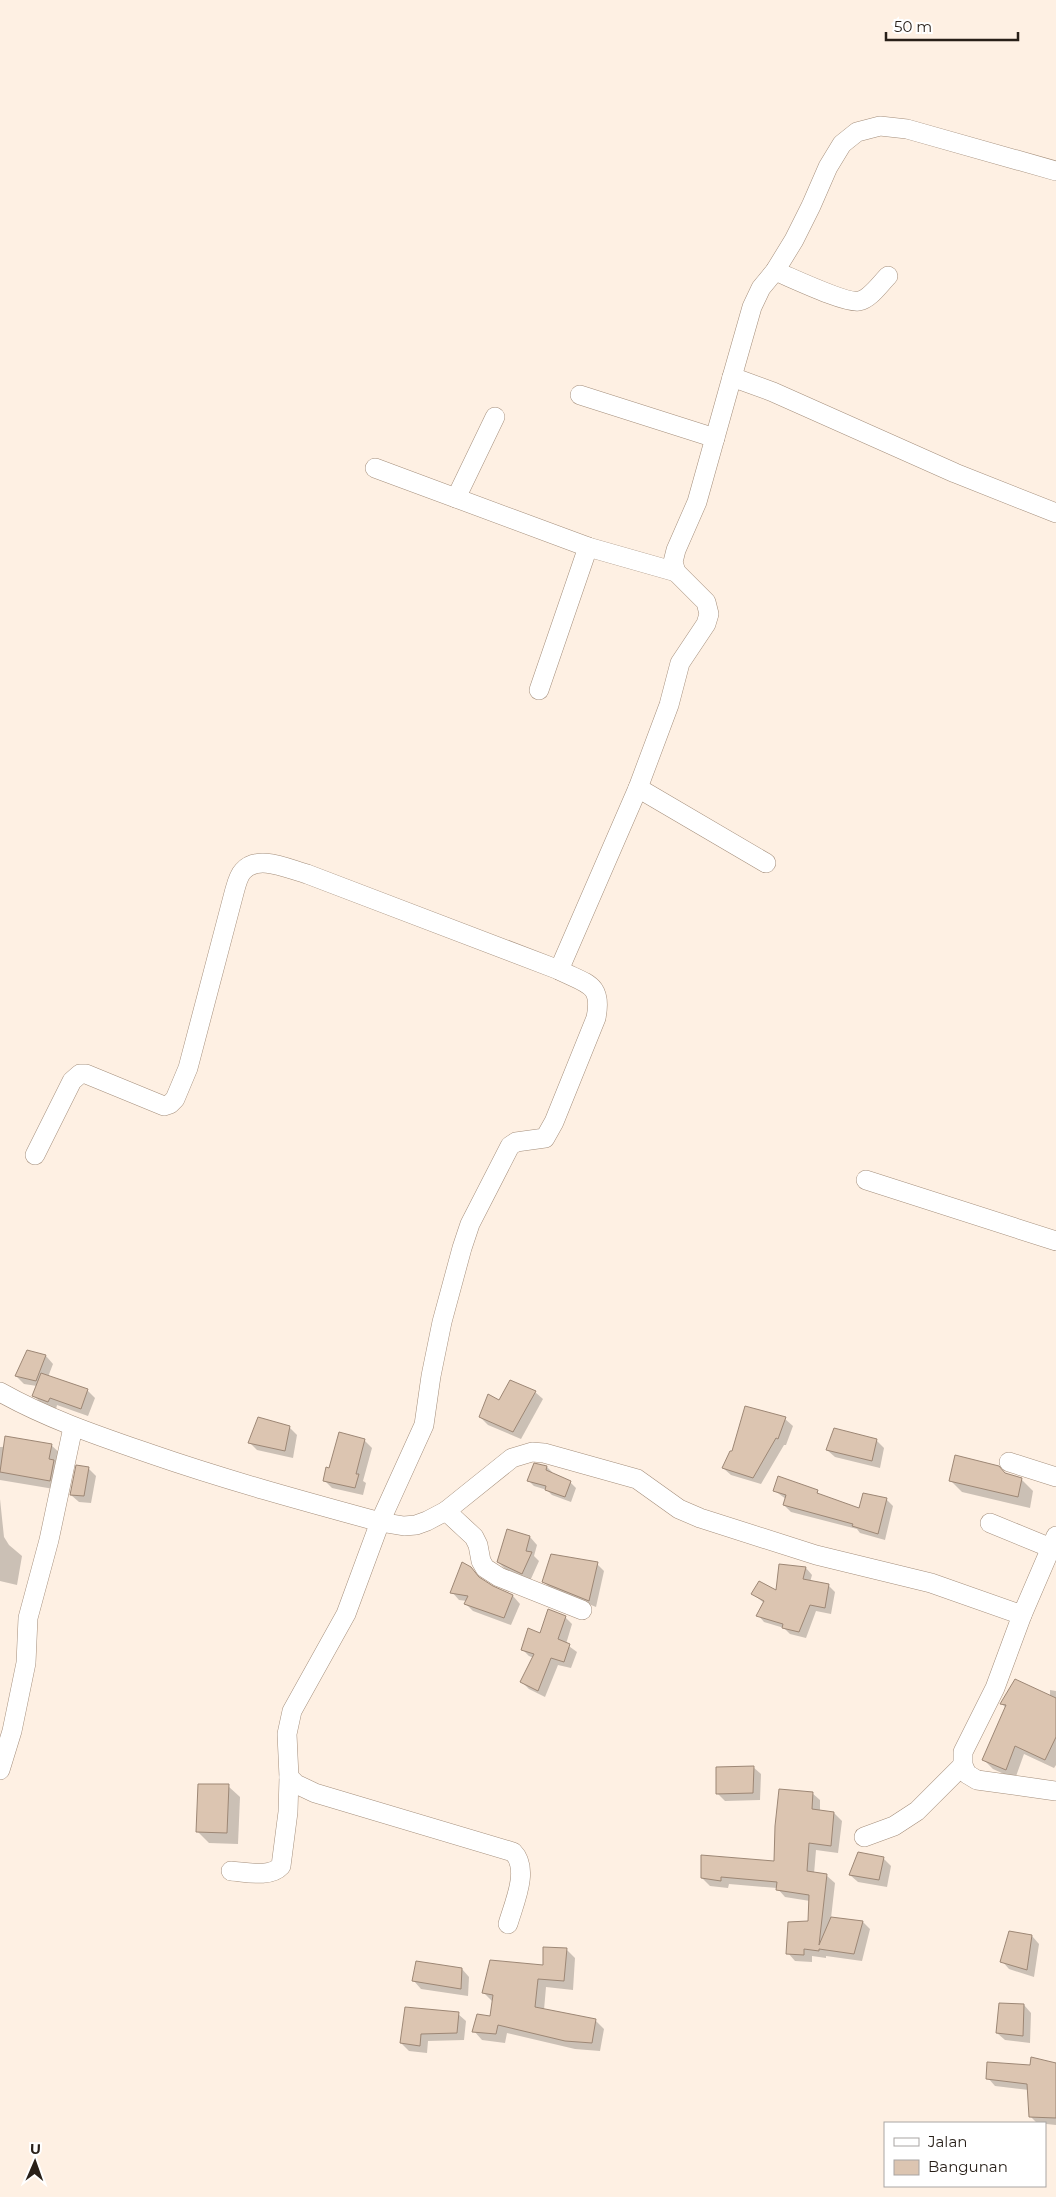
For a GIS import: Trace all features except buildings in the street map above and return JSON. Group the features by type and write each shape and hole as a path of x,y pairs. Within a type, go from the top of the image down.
{"street":[{"path":"559,970 638,788 669,705 680,664 706,624 709,614 706,602 676,572 673,562 676,550 697,502 752,306 762,288 775,271 811,206 828,167 842,144 857,132 880,126 907,129 1056,171"},
{"path":"775,271 845,300 859,301 870,294 888,276"},
{"path":"732,377 773,392 955,473 1056,513"},
{"path":"580,394 715,438"},
{"path":"456,498 495,417"},
{"path":"375,468 588,547 676,572"},
{"path":"540,690 588,547"},
{"path":"638,788 766,863"},
{"path":"34,1155 72,1081 80,1074 86,1074 164,1106 170,1104 175,1099 188,1068 234,893 241,872 251,864 266,863 306,874 559,970 592,987 598,995 599,1005 596,1018 554,1122 545,1138 516,1142 510,1146 470,1224 442,1322 431,1376 424,1425 380,1522 346,1614 292,1712 287,1734 288,1812 281,1866 277,1871 270,1873 231,1871"},
{"path":"866,1180 1056,1240"},
{"path":"0,1392 45,1415 74,1427 224,1478 380,1522 404,1526 416,1525 446,1511 512,1458 532,1452 544,1453 637,1480 679,1509 700,1518 816,1555 931,1583 1022,1615"},
{"path":"0,1770 12,1731 26,1663 28,1618 74,1427"},
{"path":"1009,1462 1056,1477"},
{"path":"446,1511 474,1537 478,1545 480,1561 485,1568 499,1577 582,1610"},
{"path":"990,1523 1053,1542 1022,1615 995,1688 962,1752 963,1765 967,1774 977,1780 1056,1791"},
{"path":"864,1837 894,1826 917,1811 963,1765"},
{"path":"289,1777 296,1784 315,1793 513,1852 519,1858 521,1868 508,1924"}]}
